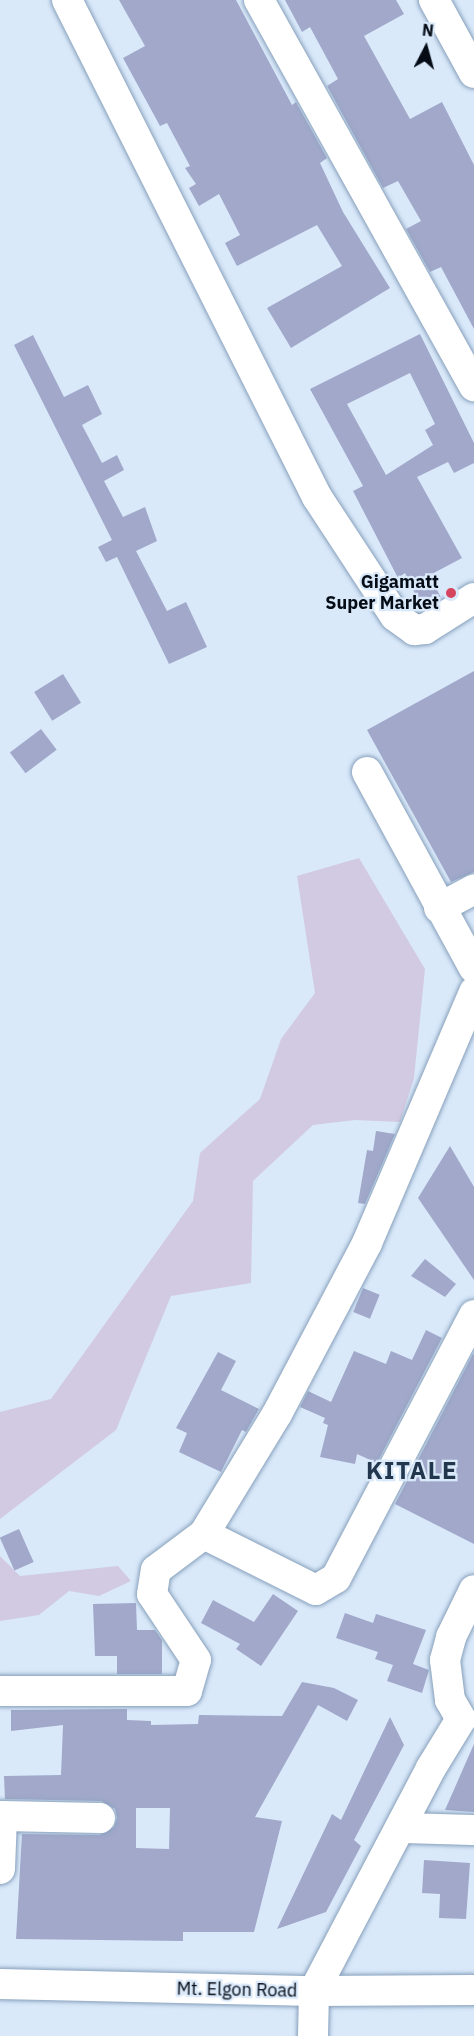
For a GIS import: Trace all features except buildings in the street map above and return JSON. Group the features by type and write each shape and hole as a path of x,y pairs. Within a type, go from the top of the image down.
{"street":[{"path":"66,0 317,497 395,616 414,630 425,629 474,598"},
{"path":"259,0 474,386"},
{"path":"434,0 474,73"},
{"path":"367,772 439,908 474,968"},
{"path":"439,908 474,889"},
{"path":"0,1691 187,1691 196,1660 152,1594 156,1569 204,1534 277,1414 367,1243 474,992"},
{"path":"204,1534 316,1590 336,1578 474,1315"},
{"path":"313,2036 314,1991 402,1828 430,1768 467,1718 450,1700 444,1660 451,1637 474,1590"},
{"path":"0,1869 2,1816 100,1818"},
{"path":"402,1828 474,1830"},
{"name":"Mt. Elgon Road","path":"0,1984 314,1991 474,1990"}],"shaded area":[{"path":"359,858 425,969 414,1078 400,1122 355,1120 313,1125 253,1181 251,1283 171,1296 116,1430 0,1519 0,1412 51,1399 193,1201 200,1153 260,1099 281,1039 315,993 297,876"},
{"path":"0,1556 20,1576 118,1566 131,1581 99,1596 69,1591 39,1615 0,1621"}],"place":[{"name":"Gigamatt Super Market","path":"451,593"}],"district":[{"name":"KITALE","path":"412,1471"}]}
